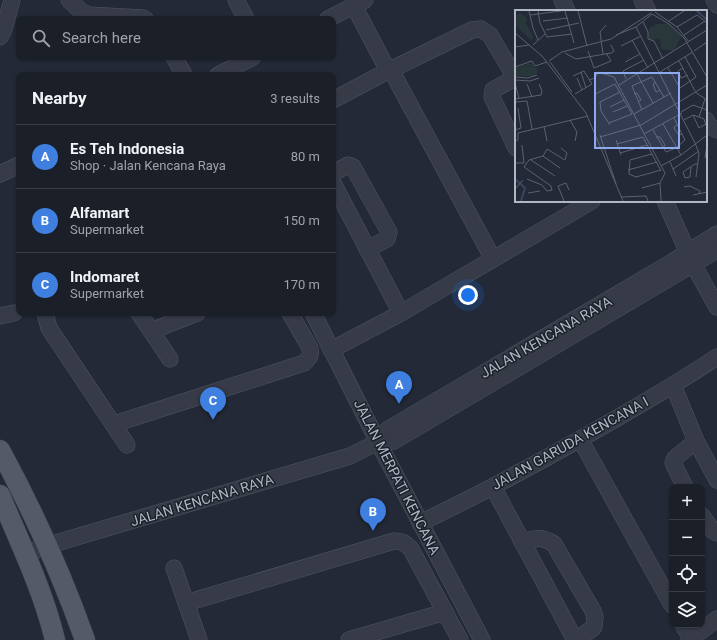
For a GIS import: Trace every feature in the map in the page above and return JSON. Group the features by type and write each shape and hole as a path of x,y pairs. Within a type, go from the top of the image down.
{"main road":[{"path":"0,450 23,492 73,606 85,640"},
{"path":"0,495 49,615 55,640"}],"street":[{"path":"0,37 6,24 12,0"},
{"path":"69,0 81,11 90,14 116,16"},
{"path":"236,0 244,16"},
{"path":"562,0 567,10"},
{"path":"642,0 647,10"},
{"path":"714,0 717,5"},
{"path":"334,16 359,3 386,69 490,261"},
{"path":"336,98 386,69 472,30 481,29 490,35 515,76"},
{"path":"176,60 182,72"},
{"path":"224,72 247,60"},
{"path":"515,79 493,90 492,93 492,97 515,146"},
{"path":"707,122 709,126 717,130"},
{"path":"336,171 348,164 353,166 389,232 387,239 367,249"},
{"path":"0,174 16,166"},
{"path":"336,189 401,313"},
{"path":"331,350 401,313 587,202"},
{"path":"665,202 690,259 717,307"},
{"name":"JALAN KENCANA RAYA","path":"690,259 717,234"},
{"name":"JALAN KENCANA RAYA","path":"25,554 46,546 350,456 378,442 387,430 690,259 717,250"},
{"path":"46,316 50,328 128,445"},
{"path":"141,316 170,359"},
{"path":"151,330 189,316"},
{"path":"114,424 304,363 311,354 310,348 292,316"},
{"name":"JALAN MERPATI KENCANA","path":"314,316 478,639"},
{"name":"JALAN GARUDA KENCANA I","path":"420,523 492,487 580,439 673,385 717,357"},
{"path":"673,385 696,441 717,480"},
{"path":"580,439 669,600"},
{"path":"683,484 673,463 675,458 696,441"},
{"path":"492,487 522,542 576,640 594,627 595,617 593,611 554,544 539,537 522,542"},
{"path":"705,520 713,531 717,533"},
{"path":"186,603 394,541 400,541 407,543 411,549 460,640"},
{"path":"174,568 199,640"},
{"path":"356,639 445,612"},
{"path":"685,628 691,640 717,619"}],"place":[{"name":"Es Teh Indonesia","path":"399,404"},
{"name":"Indomaret","path":"213,420"},
{"name":"Alfamart","path":"373,531"}]}
